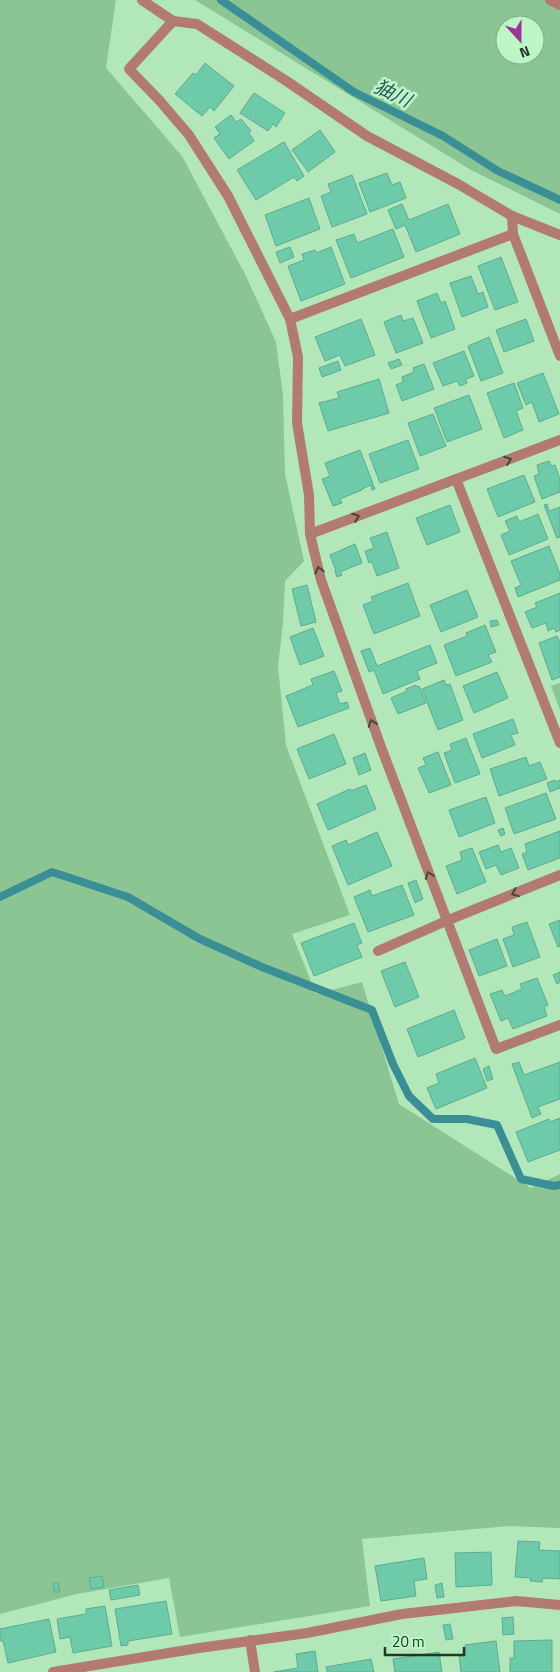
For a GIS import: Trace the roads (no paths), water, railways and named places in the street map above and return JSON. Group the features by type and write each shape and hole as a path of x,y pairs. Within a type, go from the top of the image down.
{"street":[{"path":"142,0 173,21 197,24 285,80 367,136 458,184 512,216 560,235"},
{"path":"550,0 560,5"},
{"path":"173,21 129,69 189,135 228,196 290,319 298,357 297,423 309,495 310,534 321,580 446,921 496,1050 560,1025"},
{"path":"512,216 513,234 560,356"},
{"path":"290,319 513,234"},
{"path":"310,534 560,440"},
{"path":"456,480 560,744"},
{"path":"378,951 560,875"},
{"path":"53,1672 250,1640 307,1633 412,1613 516,1601 560,1605"},
{"path":"250,1640 255,1672"}],"waterway":[{"name":"㹨川","path":"221,0 354,92 443,136 498,171 560,200"},
{"path":"0,897 52,872 128,897 198,938 262,967 372,1010 393,1064 409,1096 433,1119 467,1119 497,1125 521,1179 554,1186 560,1185"}]}
